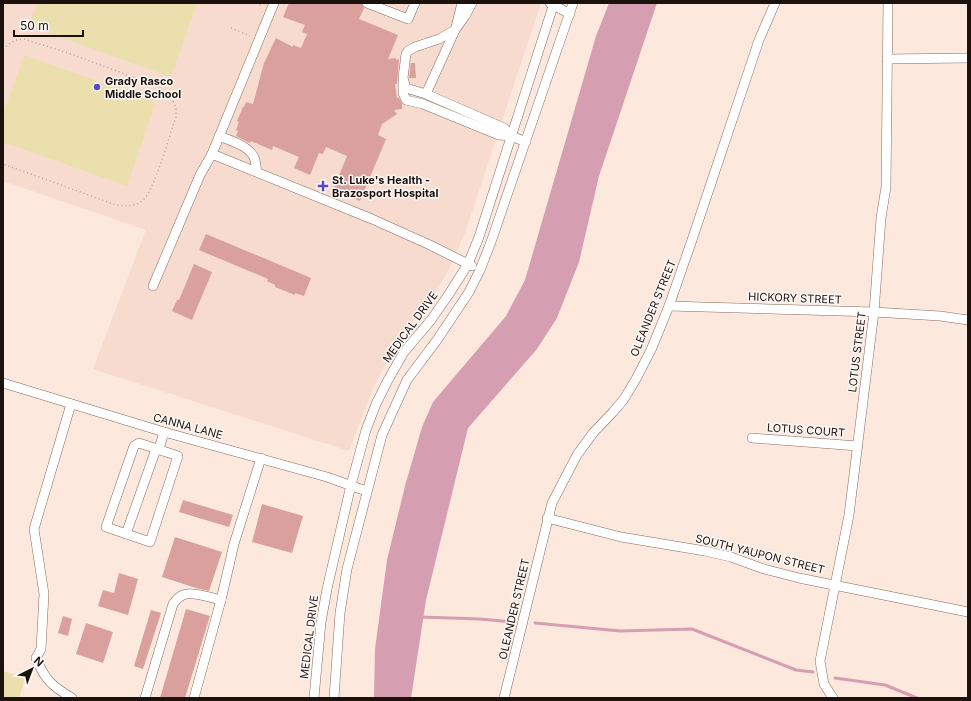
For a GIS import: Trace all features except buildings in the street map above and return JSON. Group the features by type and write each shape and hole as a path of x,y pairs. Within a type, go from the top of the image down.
{"street":[{"path":"153,286 200,176 212,154 274,3"},
{"path":"367,3 408,19 415,3"},
{"path":"462,3 456,30 439,39 415,47 406,54 403,78 403,93 406,100 423,104 499,136 511,136 526,142"},
{"path":"426,94 456,30 472,3"},
{"path":"334,698 340,613 347,569 366,491 382,435 407,380 456,313 480,270 492,242 574,3"},
{"name":"OLEANDER STREET","path":"504,698 552,503 577,455 593,433 617,408 636,379 651,350 669,306 759,40 775,3"},
{"name":"LOTUS STREET","path":"833,698 824,684 820,661 849,515 874,312 880,218 886,187 888,3"},
{"path":"553,4 570,14"},
{"name":"MEDICAL DRIVE","path":"314,698 321,622 327,589 351,485 366,430 376,404 404,352 434,315 468,264 479,237 553,4"},
{"path":"887,58 968,58"},
{"path":"403,78 406,88 426,94 504,128 511,136"},
{"path":"219,136 246,148 251,152 255,159 257,172"},
{"path":"212,154 392,228 480,270"},
{"name":"HICKORY STREET","path":"669,306 874,312 940,316 968,320"},
{"name":"CANNA LANE","path":"3,383 164,432 327,477 366,491"},
{"path":"71,404 34,529 44,594 41,649 36,658 43,674 56,689 72,698"},
{"path":"139,443 178,456 150,542 106,527 134,446 139,443 144,426"},
{"path":"126,534 155,452 159,449 164,432"},
{"name":"LOTUS COURT","path":"752,438 858,446"},
{"path":"194,698 221,600 234,544 261,458"},
{"name":"SOUTH YAUPON STREET","path":"548,518 621,537 705,551 731,557 799,578 835,584 968,612"},
{"path":"145,698 173,604 182,595 187,594 221,600"}],"path":[{"path":"231,28 259,40"},
{"path":"3,49 16,40 24,39 68,53 157,86 172,96 176,108 176,117 151,190 148,196 136,205 116,205 3,164"}],"shaded area":[{"name":"St. Luke's Health - Brazosport Hospital","path":"3,3 541,3 465,233 450,267 439,287 412,322 391,354 373,388 349,451 93,369 146,230 3,181"},
{"path":"37,3 197,3 171,77 29,26"},
{"path":"609,3 657,3 599,176 579,262 557,318 537,349 468,428 426,600 411,698 374,698 375,649 387,560 405,486 422,427 433,402 506,316 525,280 596,36"},
{"path":"24,55 156,102 127,186 3,142 3,115"},
{"path":"3,671 25,678 19,698 3,698"}],"waterway":[{"path":"421,617 480,619 513,622"},
{"path":"535,623 620,631 692,629 796,670 813,672"},
{"path":"835,678 885,685 917,698"}],"place":[{"name":"Grady Rasco Middle School","path":"97,87"},
{"name":"St. Luke's Health - Brazosport Hospital","path":"323,186"}]}
